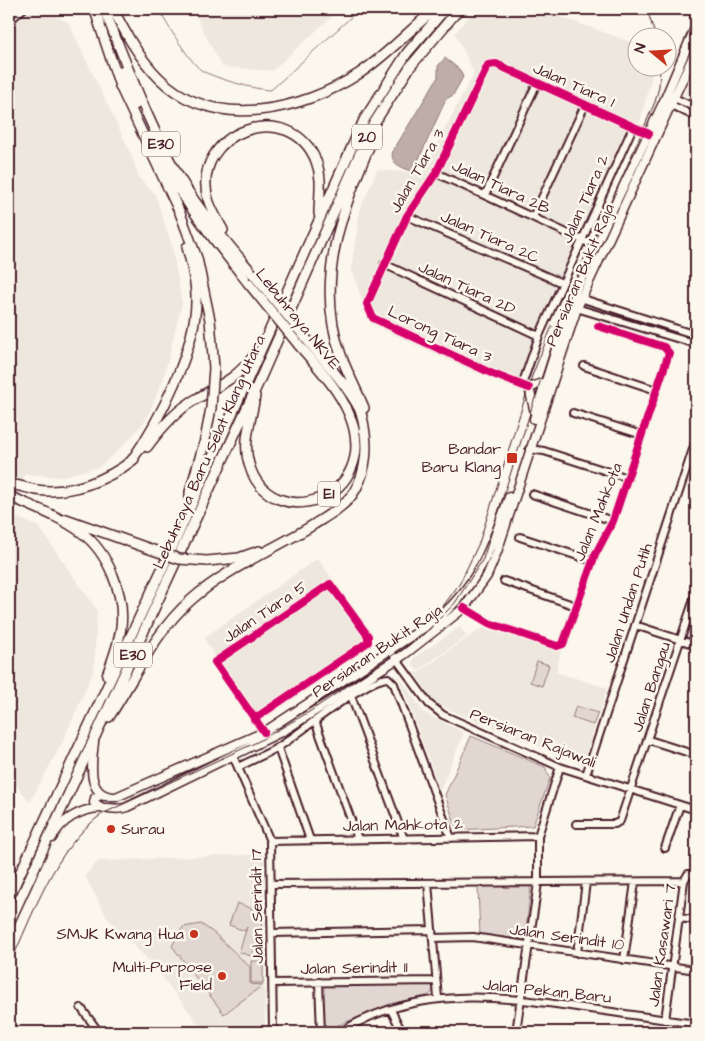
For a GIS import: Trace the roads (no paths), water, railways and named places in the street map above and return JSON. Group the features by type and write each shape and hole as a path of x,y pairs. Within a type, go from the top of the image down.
{"highway":[{"name":"Lebuhraya NKVE","path":"94,9 150,140 174,183 248,284 301,340 341,398 355,432 354,463 349,475 340,486 328,495 310,502 289,502 272,494 258,482 249,466 247,457 247,439 257,386"},
{"name":"E30","path":"94,740 132,682 152,646 175,615 191,599 221,578 339,509 351,496 362,479 366,442 360,410 350,393 301,340 253,274 200,208 179,176 157,135 104,9"},
{"path":"113,9 139,56 160,79 184,96 203,105 231,111 262,109 317,97 359,74 434,9"},
{"name":"Lebuhraya Baru Selat Klang Utara","path":"9,897 189,508 319,216 364,120 383,87 407,53 445,9"},
{"name":"Lebuhraya Baru Selat Klang Utara","path":"9,923 257,386 368,136 392,93 428,42 460,9"},
{"path":"98,20 120,86 180,213 197,258 210,320 214,368 211,408 205,440 190,492 189,508"},
{"path":"362,479 369,458 369,426 341,355 333,325 330,286 331,263 341,216 392,93"},
{"path":"245,264 212,208 207,189 208,170 214,155 233,135 248,128 269,126 290,133 303,143 314,156 319,169 321,184 319,216"},
{"path":"130,463 153,427 176,377 191,340 195,318 196,296 187,243 158,169"},
{"path":"9,484 37,490 68,489 96,482 130,463 180,410 197,398 228,383 261,346"},
{"path":"9,496 71,526 92,542 107,563 121,609 121,626 117,648 96,711"},
{"path":"47,513 179,559 207,561 239,558 287,541"}],"main road":[{"name":"Persiaran Bukit Raja","path":"106,796 121,796 162,776 264,732 439,618 460,599 471,585 486,558 502,519 545,382 578,297 669,100 695,28 695,9"},
{"name":"Persiaran Bukit Raja","path":"578,297 595,246 649,134 696,50"},
{"name":"Persiaran Bukit Raja","path":"28,881 61,824 86,810 128,808 283,731 428,638 464,608 487,576 574,307"},
{"path":"535,415 525,386 545,382"},
{"path":"94,740 93,782 98,791 106,796"},
{"path":"101,808 94,803 95,798 100,795 106,796"}],"street":[{"path":"9,21 23,9"},
{"name":"Jalan Tiara 1","path":"488,66 496,64 649,134"},
{"name":"Jalan Tiara 3","path":"384,264 406,216 436,173 488,66"},
{"path":"485,195 537,83"},
{"path":"669,100 696,108"},
{"path":"669,100 696,117"},
{"path":"533,217 585,105"},
{"name":"Jalan Tiara 2","path":"525,386 539,336 633,126"},
{"name":"Jalan Tiara 2B","path":"436,173 595,246"},
{"name":"Jalan Tiara 2C","path":"406,216 562,284"},
{"name":"Jalan Tiara 2D","path":"384,264 539,336"},
{"name":"Lorong Tiara 3","path":"384,264 367,304 373,318 525,386"},
{"path":"578,297 696,335"},
{"path":"574,307 696,344"},
{"name":"Jalan Mahkota","path":"464,608 489,623 557,646 563,644 593,561 613,521 669,353 664,347 598,326"},
{"path":"584,366 656,390"},
{"path":"572,413 642,435"},
{"name":"Jalan Undan Putih","path":"586,775 696,440"},
{"path":"530,447 628,478"},
{"path":"532,494 613,521"},
{"path":"520,537 593,561"},
{"path":"504,581 576,606"},
{"name":"Jalan Tiara 5","path":"330,584 368,636 368,642 254,719 215,662 330,584"},
{"name":"Jalan Bangau","path":"576,824 615,824 620,820 649,740 696,593"},
{"path":"635,625 696,645"},
{"name":"Persiaran Rajawali","path":"389,649 434,709 458,723 560,766 696,810"},
{"path":"238,767 278,748 352,696 384,678 388,678 394,684 451,838"},
{"path":"352,696 404,839"},
{"path":"254,719 264,732"},
{"path":"315,721 358,839"},
{"path":"649,740 696,754"},
{"path":"278,748 310,840"},
{"name":"Jalan Serindit 17","path":"233,756 270,841 273,1032"},
{"path":"516,1032 538,882 538,836 560,766"},
{"path":"665,848 680,805"},
{"name":"Jalan Mahkota 2","path":"270,841 538,836"},
{"name":"Jalan Kasawari 7","path":"665,1020 684,881 688,874 696,875"},
{"path":"271,884 684,881"},
{"path":"577,953 586,882"},
{"path":"624,960 636,882"},
{"path":"428,883 438,998"},
{"path":"679,918 696,920"},
{"path":"272,933 432,930"},
{"name":"Jalan Serindit 10","path":"433,938 473,938 696,970"},
{"name":"Jalan Serindit 11","path":"272,983 436,981"},
{"path":"318,982 321,1032"},
{"name":"Jalan Pekan Baru","path":"341,1032 391,1010 438,998 522,999 696,1024"},
{"path":"81,1008 99,1032"},
{"path":"391,1010 402,1032"}],"waterway":[{"path":"159,9 178,41 201,70 235,83 271,90 360,9"}],"tram line":[{"path":"647,9 653,28"},
{"path":"9,966 47,883 58,864 85,828 102,814 257,742 309,712 424,634 455,603 483,559 561,317 655,102 659,78"},
{"path":"438,613 460,583 479,543 532,376 552,326"}],"place":[{"name":"Bandar Baru Klang","path":"512,458"},
{"name":"Surau","path":"111,829"},
{"name":"SMJK Kwang Hua","path":"194,934"},
{"name":"Multi-Purpose Field","path":"222,976"}]}
